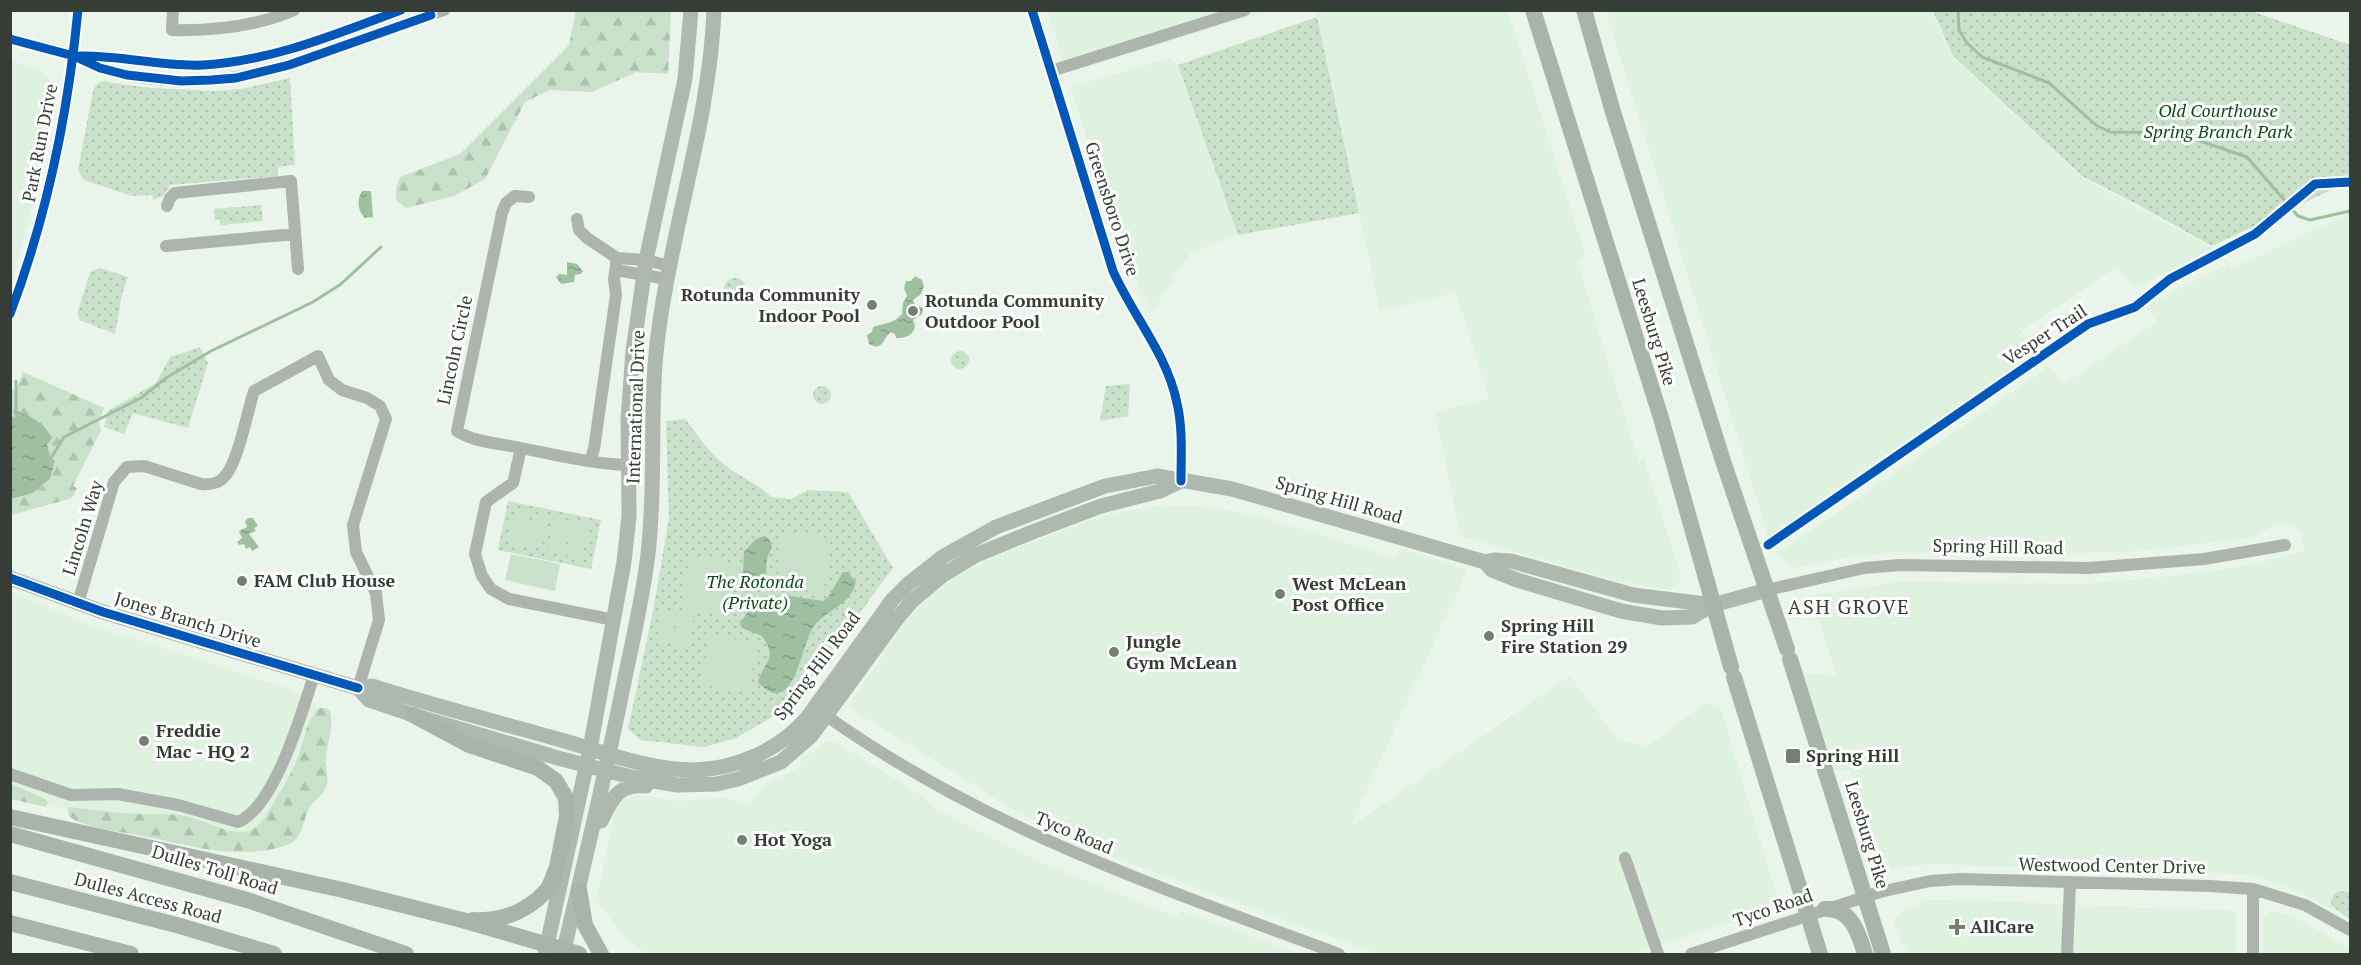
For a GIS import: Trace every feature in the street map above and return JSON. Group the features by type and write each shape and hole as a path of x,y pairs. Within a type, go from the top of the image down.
{"highway":[{"name":"Leesburg Pike","path":"1533,10 1654,396 1732,672 1820,954"},
{"name":"Leesburg Pike","path":"1584,10 1606,92 1695,375 1788,654 1883,954"},
{"path":"412,715 469,745 538,768 556,781 566,798 567,816 557,867 548,890"},
{"path":"10,817 158,848 462,920 546,949 569,953"},
{"name":"Dulles Toll Road","path":"10,834 158,873 248,900 406,954"},
{"path":"462,920 481,921 508,916 523,910 548,890 554,882 569,848"},
{"name":"Dulles Access Road","path":"10,882 180,926 274,954"},
{"path":"579,889 585,925 601,954"},
{"path":"1826,909 1838,910 1853,923 1865,954"},
{"path":"10,923 131,954"}],"main road":[{"name":"International Drive","path":"590,748 627,542 630,497 628,465 631,374 646,260 682,98 688,60 691,10"},
{"name":"International Drive","path":"607,771 643,592 652,516 651,436 655,355 668,273 708,85 714,10"},
{"name":"Spring Hill Road","path":"590,748 672,768 719,768 769,750 800,726 893,599 924,571 962,545 996,527 1104,486 1157,476 1232,489 1485,562 1511,561 1625,593 1713,605 1767,590"},
{"name":"Spring Hill Road","path":"607,771 676,785 717,784 782,762 812,736 912,601 959,564 999,545 1082,513 1110,503 1160,491 1181,481"},
{"name":"Jones Branch Drive","path":"10,578 78,603 358,688 372,686 590,748"},
{"name":"Jones Branch Drive","path":"358,688 369,700 412,715 607,771"},
{"path":"546,949 590,748"},
{"path":"569,953 579,889 607,771"},
{"path":"591,839 611,802 622,790 629,786 676,785"}],"street":[{"name":"Park Run Drive","path":"10,314 44,209 63,125 74,56 78,10"},
{"path":"173,10 172,30 240,26 280,17 293,11"},
{"path":"74,56 100,56 171,65 203,65 257,59 287,52 401,10"},
{"path":"10,39 74,56 100,68 127,75 181,81 211,80 236,78 289,65 430,13 444,10"},
{"name":"Greensboro Drive","path":"1032,10 1113,271 1156,349 1173,388 1180,420 1181,481"},
{"path":"1051,71 1245,10"},
{"path":"167,206 175,193 291,182 298,269"},
{"name":"Lincoln Circle","path":"529,197 515,196 506,203 502,213 458,432 466,437 521,448 590,461 628,465"},
{"path":"577,219 579,230 616,264 644,276 668,273"},
{"path":"166,246 295,234"},
{"path":"616,264 646,260 668,273"},
{"path":"590,461 594,449 616,295 614,279 616,264"},
{"name":"Lincoln Way","path":"78,603 114,482 127,467 144,466 201,484 209,485 218,482 225,477 232,464 254,391 318,356 329,380 342,390 367,398 380,406 386,419 353,525 356,552 376,593 379,620 358,688"},
{"path":"521,448 513,483 486,502 475,554 482,576 491,589 509,599 614,620"},
{"name":"Spring Hill Road","path":"1767,590 1864,568 1900,565 2089,568 2204,559 2285,545"},
{"path":"10,774 71,795 118,794 178,805 238,822 246,819 257,808 286,757 294,740 314,675"},
{"name":"Tyco Road","path":"814,707 937,786 1030,834 1207,907 1339,954"},
{"path":"1625,858 1658,954"},
{"name":"Westwood Center Drive","path":"1866,897 1930,881 1960,879 2070,884 2210,886 2253,889 2305,905 2350,930"},
{"path":"2067,954 2070,884"},
{"path":"2253,889 2253,954"},
{"name":"Tyco Road","path":"1691,954 1866,897"}],"shaded area":[{"path":"1047,10 1267,11 1067,73"},
{"path":"1316,11 1508,11 1586,258 1577,261 1639,462 1644,459 1682,580 1669,590 1616,581 1461,536 1435,413 1489,398 1456,292 1380,311"},
{"path":"1606,11 1931,11 1953,58 2084,179 2214,249 2134,288 2117,267 2021,331 2037,352 1769,538"},
{"path":"1170,58 1178,65 1238,235 1191,252 1151,313 1124,255 1071,87"},
{"path":"11,61 43,71 49,78 51,86 56,87 40,179 11,283"},
{"path":"2350,213 2350,919 2302,893 2251,874 1930,864 1891,868 1876,859 1850,770 1833,770 1803,674 1836,675 1812,596 1897,582 2086,584 2190,574 2257,564 2304,551 2301,534 2293,526 2277,524 2254,537 2141,551 2047,554 1892,552 1843,558 1796,568 1776,555 2050,366 2063,385 2157,322 2147,306 2228,264 2231,269"},
{"path":"1161,505 1209,507 1258,516 1395,558 1400,548 1467,570 1350,827 1570,676 1619,741 1648,746 1705,703 1720,706 1777,898 1773,909 1630,954 1378,954 1110,856 1108,859 1016,811 848,707 904,624 931,595 954,578 997,555 1101,516"},
{"path":"10,592 88,624 290,689 319,708 314,712 301,742 296,762 260,824 226,853 11,794"},
{"path":"827,741 835,742 918,793 934,808 1042,863 1179,918 1179,910 1300,954 646,954 626,938 596,900 615,812 623,800 638,795 676,801 725,798 748,805 761,788 802,766 799,761"},
{"path":"1930,899 2236,911 2236,954 1908,954 1894,926 1895,919 1904,910"},
{"path":"2270,910 2295,917 2350,949 2350,954 2263,954 2263,919"}],"green space":[{"path":"576,10 671,11 668,74 636,72 592,92 550,90 525,102 485,179 454,196 406,208 396,200 396,189 400,177 460,154 569,45"},
{"name":"Old Courthouse Spring Branch Park","path":"1933,11 2251,11 2350,45 2350,181 2212,246 2082,176 1953,56"},
{"path":"1317,17 1359,213 1238,235 1178,65"},
{"path":"290,78 295,165 278,167 278,176 169,185 169,189 163,196 153,200 152,195 132,196 84,180 78,170 93,91 101,81 150,88 215,91 241,89"},
{"path":"261,205 263,221 220,225 220,219 215,220 214,209"},
{"path":"100,268 128,277 122,294 115,334 80,320 77,314 90,272"},
{"path":"735,278 743,281 746,289 743,297 735,300 727,297 724,289 727,281"},
{"path":"200,347 208,363 188,428 133,413 124,434 104,427 108,411 156,383 170,357"},
{"path":"960,351 966,354 969,360 966,366 960,369 954,366 951,360 954,354"},
{"path":"23,372 104,408 99,422 101,430 73,486 77,488 72,498 12,515 11,521 11,499 33,493 50,480 55,461 51,458 47,445 11,414 11,389 16,391"},
{"path":"1130,384 1128,416 1100,421 1106,386"},
{"path":"818,386 826,386 831,391 829,402 818,404 813,399 813,391"},
{"name":"The Rotonda (Private)","path":"685,419 719,460 771,497 791,499 808,490 848,492 893,568 786,709 736,738 704,747 641,740 628,729 653,611 669,519 666,421"},
{"path":"508,501 601,520 591,569 498,550"},
{"path":"515,509 530,513 524,546 508,543"},
{"path":"533,513 548,516 542,549 526,546"},
{"path":"555,517 571,521 564,554 548,551"},
{"path":"573,521 589,524 582,558 566,555"},
{"path":"787,532 827,539 831,544 824,589 819,593 779,586 776,581 783,536"},
{"path":"511,554 560,564 555,591 505,580"},
{"path":"693,556 734,563 738,568 730,612 725,616 683,609 681,605 689,560"},
{"path":"663,611 676,614 670,643 657,640"},
{"path":"678,613 694,616 688,649 672,645"},
{"path":"713,635 754,643 757,647 749,689 745,693 704,685 701,681 709,638"},
{"path":"319,708 330,711 331,717 326,758 327,784 324,792 309,808 298,837 288,844 260,851 210,850 92,826 68,815 68,807 124,813 175,815 232,831 251,830 265,817 288,777 298,757 310,720"},
{"path":"11,784 44,798 48,802 46,807 11,799"},
{"path":"2340,891 2350,892 2350,919 2332,906 2334,894"}],"water":[{"path":"362,191 371,191 373,217 365,218 360,212 359,198"},
{"path":"567,262 577,264 583,271 575,275 574,282 561,284 556,277 559,274 567,275"},
{"name":"Rotunda Community Outdoor Pool","path":"915,276 922,280 924,286 921,294 913,300 915,305 923,308 922,314 913,320 915,326 913,332 906,337 896,338 891,332 880,345 869,344 867,335 872,332 873,327 892,321 902,314 903,303 907,296 904,288 906,281 911,281"},
{"path":"13,409 45,428 52,438 47,445 51,458 55,461 50,479 33,493 11,499 10,414 15,418"},
{"path":"253,518 258,526 254,528 256,531 249,534 259,547 252,551 250,547 246,549 244,544 239,545 237,542 242,538 239,531 247,527 245,521"},
{"path":"764,536 769,539 772,548 767,559 766,580 762,591 742,590 744,552 755,540"},
{"path":"843,572 848,572 856,582 853,590 843,603 823,617 812,629 788,687 780,693 770,692 758,682 769,660 767,644 762,636 742,628 740,624 748,611 754,611 783,595 823,601 829,596"}],"waterway":[{"path":"1958,10 1959,30 1967,43 1982,57 2049,83 2096,125 2110,132 2177,133 2247,157 2298,216 2310,220 2350,211"},
{"path":"51,458 64,437 141,398 166,378 211,351 313,302 341,284 381,247"},
{"path":"16,381 16,409"}],"cycle path":[{"path":"10,314 35,240 54,164 68,88 78,10"},
{"path":"80,56 187,65 229,62 304,45 401,10"},
{"path":"1032,10 1113,271 1158,352 1172,385 1180,422 1181,481"},
{"path":"10,39 74,56 100,68 127,75 181,81 211,80 236,78 289,65 431,15"},
{"name":"Vesper Trail","path":"1768,545 2088,324 2135,307 2170,279 2255,234 2315,184 2350,182"},
{"path":"10,578 103,612 358,688"}],"place":[{"name":"Rotunda Community Indoor Pool","path":"872,305"},
{"name":"Rotunda Community Outdoor Pool","path":"913,311"},
{"name":"FAM Club House","path":"242,581"},
{"name":"West McLean Post Office","path":"1280,594"},
{"name":"Spring Hill Fire Station 29","path":"1489,636"},
{"name":"Jungle Gym McLean","path":"1114,652"},
{"name":"Freddie Mac - HQ 2","path":"144,741"},
{"name":"Spring Hill","path":"1793,756"},
{"name":"Hot Yoga","path":"742,840"},
{"name":"AllCare","path":"1957,927"}],"district":[{"name":"ASH GROVE","path":"1849,607"}]}
